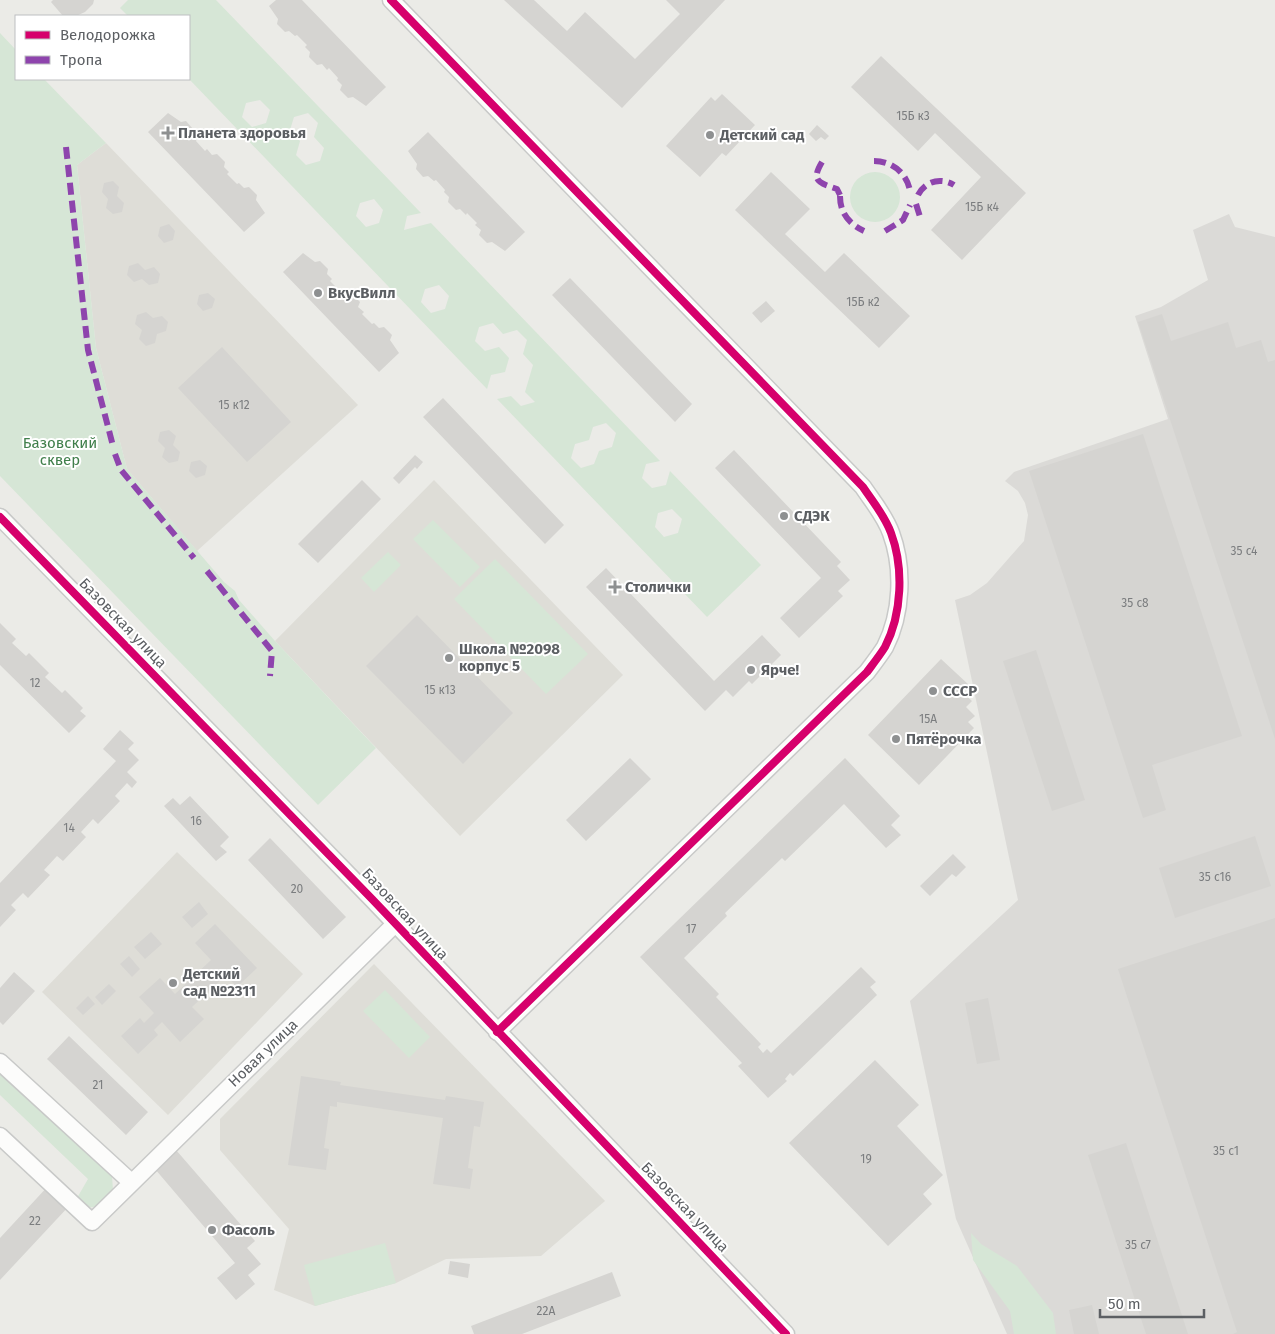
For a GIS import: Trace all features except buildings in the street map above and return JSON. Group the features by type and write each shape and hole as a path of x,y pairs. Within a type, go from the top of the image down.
{"street":[{"path":"391,0 863,487 891,533 897,558 899,592 894,621 885,646 867,672 497,1032"},
{"name":"Базовская улица","path":"0,517 395,924 716,1258 786,1334"},
{"name":"Новая улица","path":"0,1136 92,1222 395,924"},
{"path":"0,1062 131,1182"}],"shaded area":[{"path":"106,143 358,405 197,551 127,469 96,348 77,165"},
{"path":"1229,214 1235,227 1275,237 1275,1334 1007,1334 956,1219 910,1001 1018,900 955,600 970,595 987,583 1024,541 1028,515 1025,503 1018,491 1005,481 1014,472 1168,419 1135,316 1161,307 1208,280 1193,230"},
{"name":"Школа №2098 корпус 5","path":"434,480 623,675 460,836 275,641"},
{"name":"Детский сад №2311","path":"177,852 303,974 168,1115 42,992"},
{"path":"374,964 605,1201 541,1256 446,1259 396,1283 315,1306 274,1290 289,1229 220,1150 220,1119"}],"green space":[{"path":"128,0 216,0 421,213 407,216 404,230 431,223 660,461 646,464 642,478 652,488 666,485 670,471 761,565 707,617 497,399 511,396 521,406 535,402 525,392 533,365 523,354 527,340 517,330 503,334 493,323 479,327 475,341 485,351 499,347 509,358 505,372 491,375 487,389 190,80 190,15 127,15 120,8","holes":["260,100 270,110 266,123 252,127 242,117 246,103","308,113 318,123 314,137 324,148 320,161 306,165 296,155 300,141 290,130 294,117","374,199 383,210 379,223 366,227 356,216 360,203","439,285 449,296 445,309 431,313 421,302 425,289","606,423 616,433 612,447 599,451 594,464 581,468 571,458 575,444 589,440 593,427","672,509 682,519 678,533 664,537 655,527 658,513"]},
{"name":"Базовский сквер","path":"0,33 15,49 15,80 45,80 106,143 77,165 96,348 127,469 224,582 235,591 239,600 275,641 376,748 318,805 0,476"},
{"path":"875,172 885,174 893,179 898,187 900,197 898,207 893,215 885,220 875,222 865,220 857,215 852,207 850,197 852,187 857,179 865,174"},
{"path":"433,520 480,567 460,587 413,539"},
{"path":"388,552 401,565 374,592 361,578"},
{"path":"495,559 588,654 546,694 454,599"},
{"path":"385,990 430,1037 409,1058 363,1011"},
{"path":"0,1073 112,1176 113,1190 100,1204 92,1207 88,1206 77,1198 88,1179 0,1095"},
{"path":"971,1233 981,1244 1017,1266 1053,1313 1056,1334 1014,1334 1010,1311 973,1260"},
{"path":"385,1243 396,1283 315,1306 304,1265"}],"marked path":[{"path":"66,147 88,350 113,446"},
{"path":"874,161 887,163 898,169 906,179 910,191"},
{"path":"822,162 817,178 822,183 837,189 840,195"},
{"path":"918,195 925,186 934,182 944,181 954,185"},
{"path":"840,196 840,202 846,217 864,231"},
{"path":"916,204 921,220"},
{"path":"885,231 903,220 910,205"},
{"path":"115,454 121,470 194,558"},
{"path":"207,571 272,651 270,676"}],"cycle path":[{"path":"391,0 863,487 886,521 898,561 899,591 895,620 885,647 867,672 497,1032"},
{"path":"0,517 372,899 786,1334"}],"place":[{"name":"Планета здоровья","path":"168,133"},
{"name":"Детский сад","path":"710,135"},
{"name":"ВкусВилл","path":"318,293"},
{"name":"СДЭК","path":"784,516"},
{"name":"Столички","path":"615,587"},
{"name":"Школа №2098 корпус 5","path":"449,658"},
{"name":"Ярче!","path":"751,670"},
{"name":"СССР","path":"933,691"},
{"name":"Пятёрочка","path":"896,739"},
{"name":"Детский сад №2311","path":"173,983"},
{"name":"Фасоль","path":"212,1230"}]}
